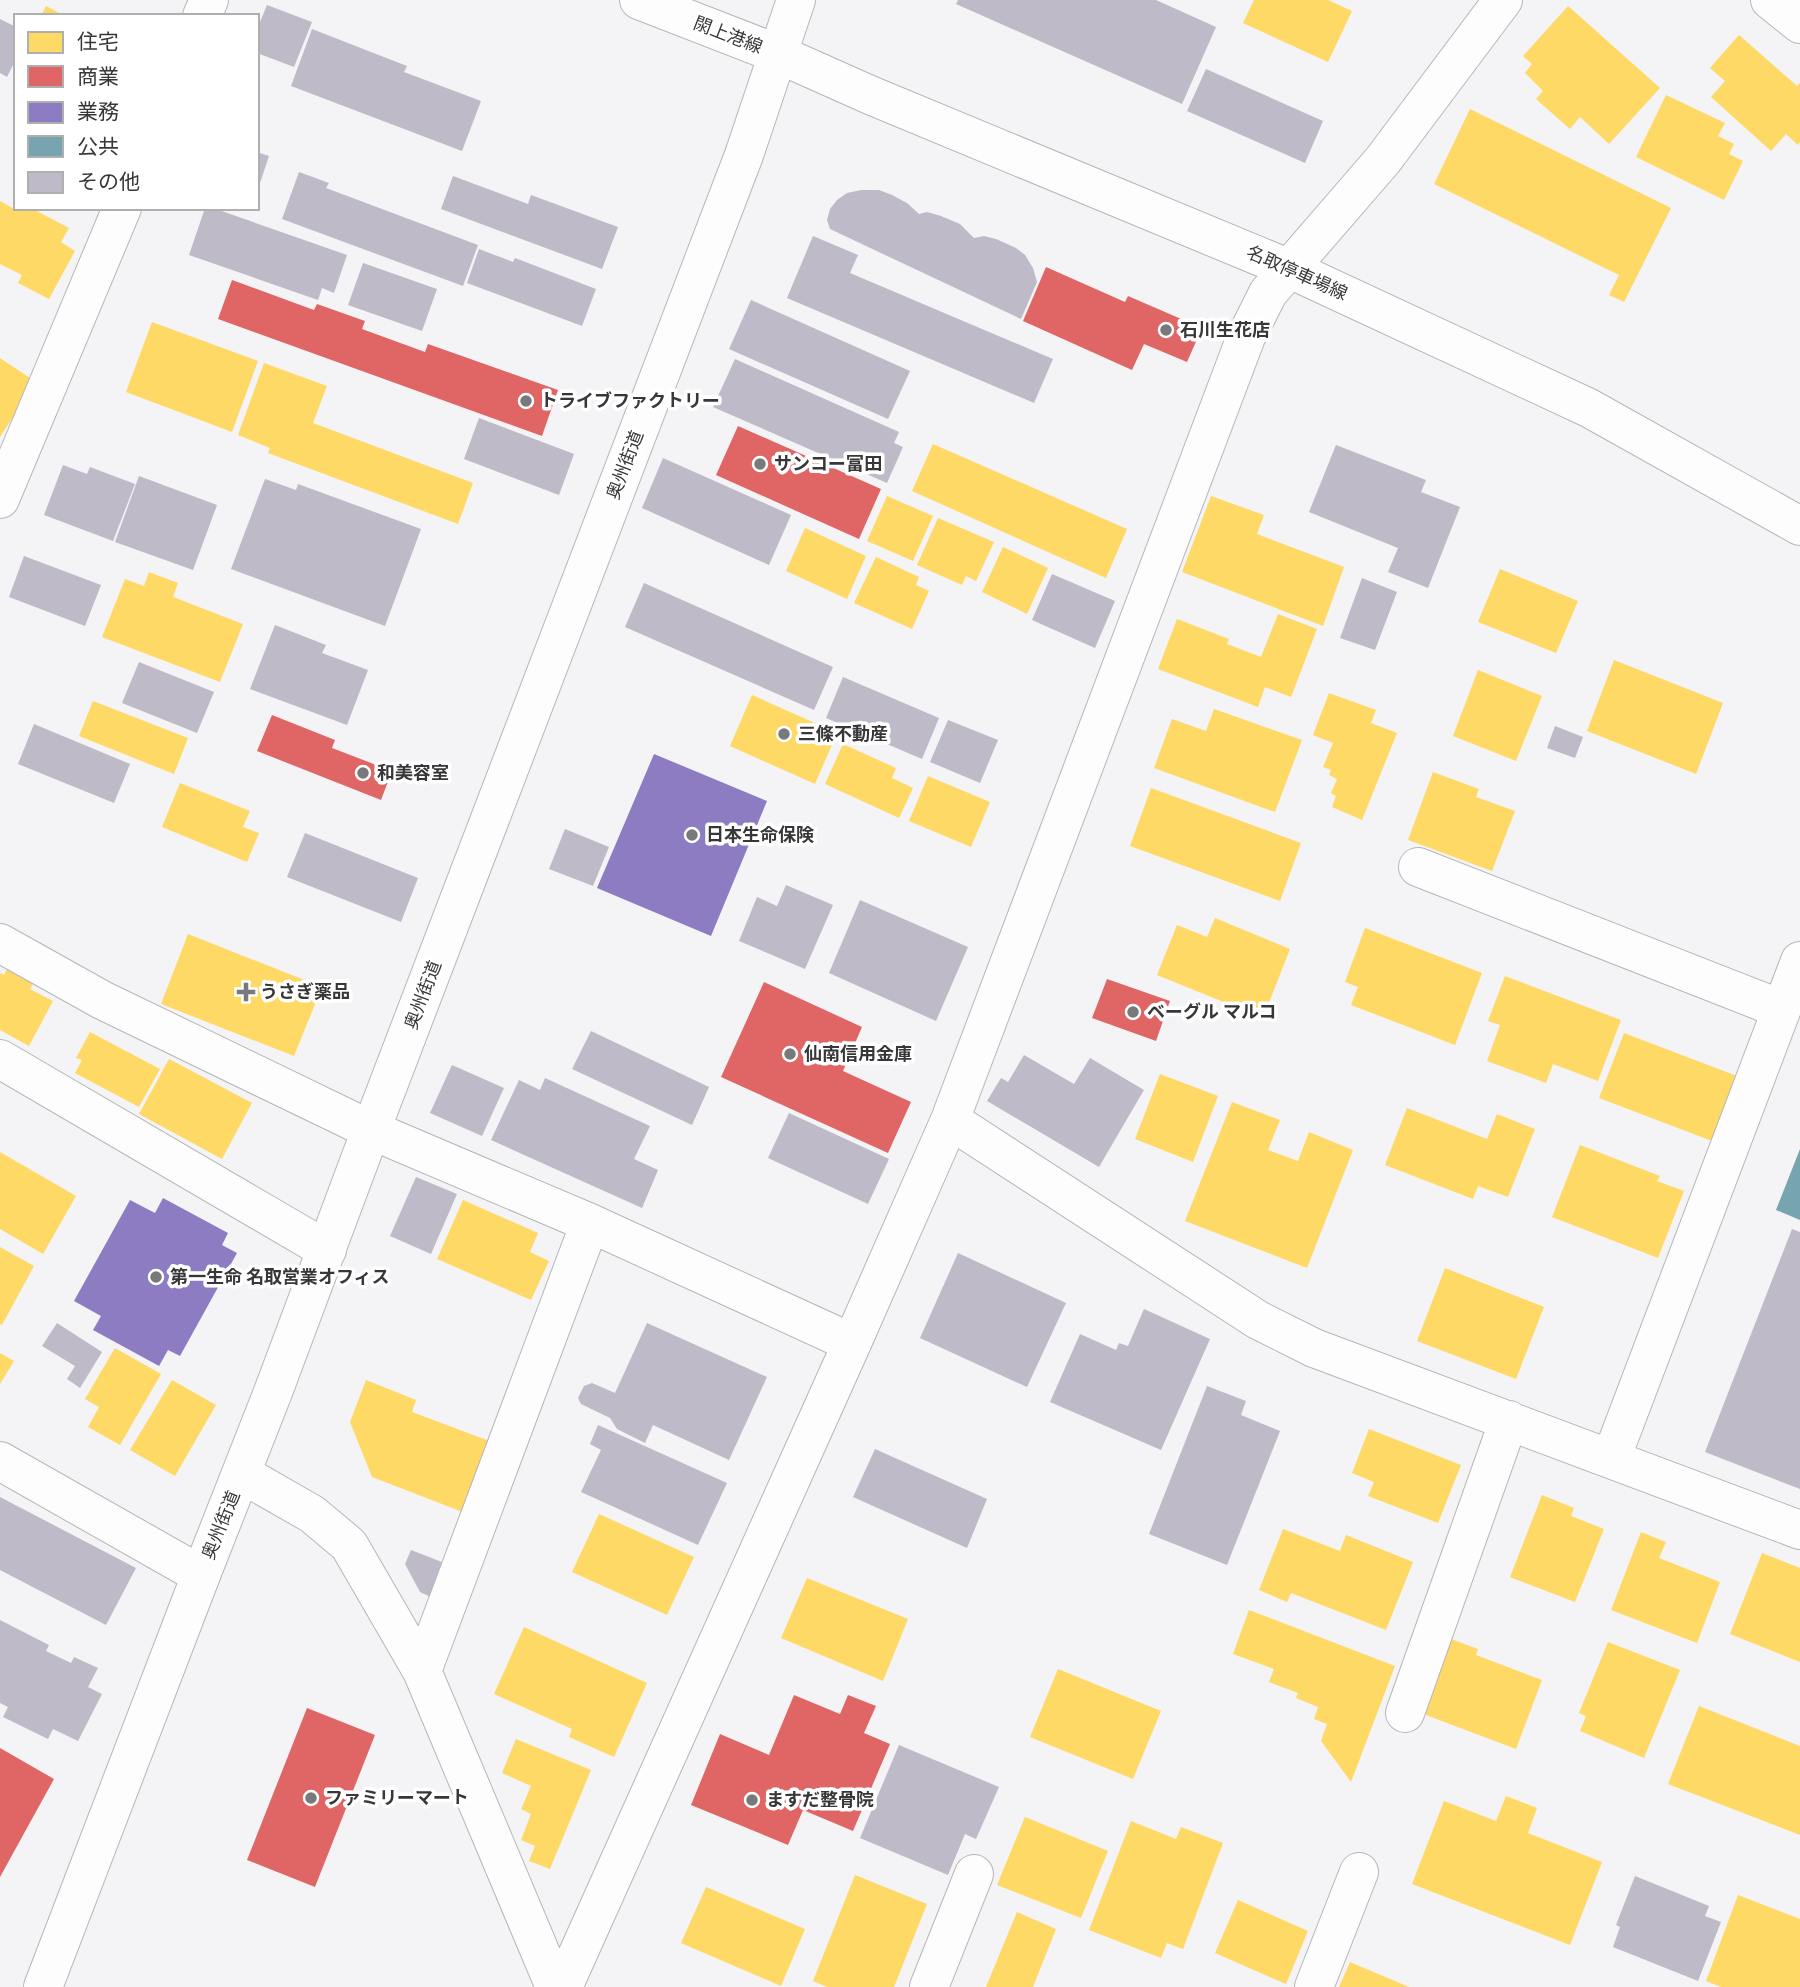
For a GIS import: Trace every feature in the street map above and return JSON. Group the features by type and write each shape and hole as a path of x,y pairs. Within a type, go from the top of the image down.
{"street":[{"name":"閖上港線","path":"639,0 778,54"},
{"name":"奥州街道","path":"43,1987 242,1474 734,181 796,0"},
{"path":"563,1987 950,1120 1246,337 1268,293 1383,160 1503,0"},
{"path":"1770,0 1800,24"},
{"name":"名取停車場線","path":"778,54 870,95 1290,269 1589,408 1800,526"},
{"path":"0,499 121,210"},
{"path":"1418,867 1781,1009"},
{"path":"0,943 102,1000 371,1130 590,1223 852,1343"},
{"path":"1611,1459 1800,961"},
{"path":"0,1059 327,1250"},
{"path":"950,1120 1258,1320 1314,1348 1800,1531"},
{"path":"422,1671 590,1223"},
{"path":"1405,1713 1509,1420"},
{"path":"0,1461 201,1575"},
{"path":"242,1474 312,1514 349,1545 422,1671 555,1987"},
{"path":"1314,1987 1359,1872"},
{"path":"929,1987 974,1874"}],"building: 住宅":[{"path":"1254,0 1328,0 1352,11 1328,62 1243,23"},
{"path":"46,6 61,14 42,14"},
{"path":"1568,6 1660,88 1609,144 1580,117 1570,129 1536,99 1543,91 1525,73 1532,64 1523,56"},
{"path":"1739,35 1797,86 1800,83 1798,145 1786,134 1771,151 1711,97 1725,81 1710,68"},
{"path":"1666,95 1725,123 1718,136 1734,144 1729,154 1743,161 1724,200 1636,157"},
{"path":"1470,109 1671,208 1624,302 1609,295 1619,275 1434,184"},
{"path":"0,201 14,210 35,210 69,228 61,242 75,251 49,299 18,283 22,275 0,264"},
{"path":"152,322 258,361 232,432 126,392"},
{"path":"0,358 36,382 0,437"},
{"path":"264,363 327,386 313,423 473,483 458,524 268,453 270,448 238,435"},
{"path":"933,444 1127,529 1106,578 912,491"},
{"path":"887,496 933,516 913,561 867,541"},
{"path":"1211,496 1264,515 1257,534 1344,567 1323,626 1182,572"},
{"path":"938,518 994,542 976,581 966,576 962,585 917,565"},
{"path":"805,528 866,556 847,599 786,571"},
{"path":"1003,547 1048,568 1027,614 982,592"},
{"path":"876,557 919,577 916,585 929,591 912,629 854,603"},
{"path":"1500,569 1578,601 1556,653 1478,622"},
{"path":"149,572 178,583 173,597 243,624 220,682 102,637 125,579 144,586"},
{"path":"1278,614 1317,629 1291,697 1265,687 1258,707 1158,669 1177,619 1229,639 1227,644 1261,657"},
{"path":"1614,660 1723,703 1696,774 1587,731"},
{"path":"1478,670 1542,696 1516,761 1453,736"},
{"path":"1329,693 1376,710 1371,723 1397,733 1362,820 1332,807 1336,796 1331,793 1337,779 1329,775 1331,770 1323,767 1333,743 1313,735"},
{"path":"752,695 837,733 815,784 730,746"},
{"path":"93,701 188,738 174,774 79,736"},
{"path":"1214,709 1302,740 1275,812 1154,768 1172,719 1206,731"},
{"path":"843,744 896,768 892,778 913,788 899,818 825,784"},
{"path":"1433,772 1479,789 1476,797 1515,811 1492,871 1408,840"},
{"path":"928,776 990,802 971,847 909,821"},
{"path":"180,783 250,811 243,827 259,833 247,862 162,827"},
{"path":"1151,788 1301,843 1280,901 1130,846"},
{"path":"1215,918 1290,949 1263,1018 1157,975 1177,925 1207,937"},
{"path":"1365,928 1482,973 1455,1045 1351,1005 1358,987 1345,982"},
{"path":"188,934 322,987 294,1056 161,1004"},
{"path":"7,969 33,984 30,989 53,1001 29,1046 0,1030 0,973 4,975"},
{"path":"1505,976 1621,1020 1598,1081 1553,1064 1546,1083 1487,1061 1500,1025 1488,1021"},
{"path":"90,1032 160,1069 139,1107 75,1073 82,1060 76,1058"},
{"path":"1624,1033 1737,1076 1712,1141 1599,1098"},
{"path":"169,1059 252,1103 222,1159 139,1114"},
{"path":"1160,1074 1218,1096 1193,1162 1135,1139"},
{"path":"1232,1102 1280,1120 1268,1150 1298,1161 1309,1132 1353,1150 1307,1268 1185,1221"},
{"path":"1407,1108 1487,1139 1497,1114 1535,1129 1508,1197 1478,1186 1473,1199 1385,1165"},
{"path":"1580,1145 1660,1176 1657,1181 1684,1191 1658,1258 1552,1217"},
{"path":"0,1152 76,1196 43,1254 0,1229"},
{"path":"463,1200 538,1233 530,1252 549,1261 531,1300 437,1259"},
{"path":"0,1247 34,1266 2,1325 0,1324"},
{"path":"1445,1268 1544,1307 1516,1379 1417,1341"},
{"path":"115,1348 161,1374 120,1445 88,1427 99,1407 85,1399"},
{"path":"0,1353 14,1361 0,1384"},
{"path":"172,1380 216,1405 175,1476 130,1450"},
{"path":"366,1380 416,1400 412,1412 500,1445 473,1516 372,1477 350,1422"},
{"path":"1369,1429 1461,1465 1438,1523 1368,1496 1374,1482 1352,1473"},
{"path":"1542,1495 1574,1508 1571,1516 1604,1529 1575,1602 1510,1577"},
{"path":"599,1514 694,1557 667,1615 572,1572"},
{"path":"1283,1529 1340,1551 1346,1535 1413,1562 1386,1630 1291,1593 1287,1602 1259,1590"},
{"path":"1641,1532 1666,1542 1659,1558 1720,1582 1697,1643 1611,1610"},
{"path":"1762,1553 1800,1568 1800,1662 1730,1634"},
{"path":"807,1578 908,1619 883,1681 781,1638"},
{"path":"1249,1610 1395,1666 1351,1782 1321,1741 1327,1724 1314,1719 1318,1707 1296,1698 1298,1693 1269,1682 1274,1669 1233,1654"},
{"path":"524,1627 647,1683 614,1757 569,1737 572,1729 494,1694"},
{"path":"1446,1637 1478,1649 1476,1655 1542,1680 1516,1749 1418,1712"},
{"path":"1608,1642 1680,1670 1644,1758 1580,1731 1586,1716 1579,1713"},
{"path":"1058,1669 1161,1711 1133,1779 1030,1737"},
{"path":"1699,1706 1800,1746 1800,1835 1668,1784"},
{"path":"516,1739 591,1770 550,1869 529,1861 535,1846 521,1840 531,1814 521,1809 531,1786 502,1773"},
{"path":"1506,1796 1537,1808 1528,1833 1602,1862 1570,1945 1412,1884 1444,1801 1496,1821"},
{"path":"1025,1817 1108,1851 1081,1918 997,1885"},
{"path":"1131,1821 1176,1839 1181,1827 1223,1843 1183,1949 1167,1943 1161,1958 1089,1930"},
{"path":"855,1875 927,1904 894,1987 827,1987 813,1981"},
{"path":"706,1887 805,1929 781,1986 681,1943"},
{"path":"1738,1895 1800,1919 1800,1987 1721,1987 1706,1981"},
{"path":"1238,1900 1308,1931 1286,1984 1215,1953"},
{"path":"1017,1912 1056,1929 1033,1987 986,1987"},
{"path":"1350,1962 1409,1987 1339,1987"}],"building: 商業":[{"path":"1046,267 1125,302 1128,296 1202,328 1187,362 1144,344 1132,370 1023,321"},
{"path":"232,280 314,310 317,304 365,321 362,329 425,352 428,344 558,390 542,436 218,319"},
{"path":"738,426 881,489 859,539 716,475"},
{"path":"272,715 335,740 332,748 392,771 381,800 257,751"},
{"path":"1107,979 1170,1001 1156,1041 1092,1018"},
{"path":"764,982 862,1027 843,1071 911,1102 888,1153 721,1077"},
{"path":"794,1695 840,1714 848,1695 876,1706 864,1733 890,1744 853,1831 803,1810 788,1845 691,1805 720,1734 769,1755"},
{"name":"ファミリーマート","path":"307,1708 375,1735 315,1887 247,1860"},
{"path":"0,1748 54,1779 0,1877"}],"building: 業務":[{"path":"654,754 767,801 711,936 597,888"},
{"name":"第一生命 名取営業オフィス","path":"163,1198 228,1233 222,1245 237,1253 180,1356 168,1350 159,1366 93,1330 101,1316 74,1301 130,1200 155,1213"}],"building: 公共":[{"path":"1800,1149 1800,1220 1776,1210"}],"building: その他":[{"path":"958,0 1156,0 1216,27 1182,104 956,4"},
{"path":"267,5 312,22 294,67 259,54 259,24"},
{"path":"0,19 14,26 14,63 7,77 0,73"},
{"path":"312,29 407,66 404,72 481,101 462,151 291,86"},
{"path":"1206,69 1323,121 1305,163 1187,111"},
{"path":"259,153 269,156 259,186"},
{"path":"299,172 329,183 326,188 478,245 463,286 282,219"},
{"path":"453,176 528,204 531,195 618,227 602,269 441,209"},
{"path":"879,190 892,195 919,214 927,212 941,216 960,224 974,238 984,236 996,239 1025,255 1037,282 1021,319 830,229 827,220 830,209 837,200 847,193"},
{"path":"204,210 219,210 347,255 334,293 322,288 318,300 189,255"},
{"path":"813,236 858,255 850,273 1053,359 1034,403 787,298"},
{"path":"479,249 513,262 515,258 596,289 582,326 467,283"},
{"path":"363,263 437,289 422,331 348,305"},
{"path":"751,300 910,371 888,419 729,349"},
{"path":"735,359 899,432 894,443 903,447 887,483 713,407"},
{"path":"479,418 574,454 559,495 464,459"},
{"path":"1336,445 1426,480 1421,492 1460,507 1428,588 1388,572 1398,548 1309,512"},
{"path":"663,458 791,515 769,565 642,508"},
{"path":"63,465 87,474 90,467 135,484 113,541 44,515"},
{"path":"139,476 217,505 193,570 115,542"},
{"path":"265,479 296,490 298,484 421,529 385,626 231,569"},
{"path":"24,556 101,585 85,626 9,597"},
{"path":"1052,574 1115,601 1095,648 1032,620"},
{"path":"1362,578 1397,592 1375,650 1340,638"},
{"path":"644,583 833,667 814,710 625,627"},
{"path":"275,625 326,645 322,653 368,670 347,725 250,689"},
{"path":"139,662 214,692 197,733 122,703"},
{"path":"843,677 939,718 922,759 826,718"},
{"path":"948,720 998,740 980,783 930,762"},
{"path":"34,724 130,764 114,803 18,764"},
{"path":"1555,726 1583,737 1575,758 1547,748"},
{"path":"565,829 609,847 593,886 549,869"},
{"path":"305,833 418,878 401,922 287,877"},
{"path":"786,885 833,905 805,969 739,941 757,897 777,906"},
{"path":"860,900 968,947 936,1021 829,973"},
{"path":"591,1031 709,1087 692,1125 572,1069"},
{"path":"1024,1055 1074,1084 1090,1058 1144,1090 1099,1167 987,1101 1001,1078 1008,1082"},
{"path":"452,1065 504,1088 482,1136 430,1113"},
{"path":"545,1078 650,1126 634,1159 658,1170 642,1208 491,1140 519,1080 540,1090"},
{"path":"789,1113 889,1159 868,1204 768,1158"},
{"path":"416,1177 457,1194 431,1254 390,1236"},
{"path":"1792,1229 1800,1232 1800,1489 1705,1452"},
{"path":"958,1253 1066,1303 1027,1387 920,1338"},
{"path":"1144,1309 1210,1339 1161,1450 1050,1402 1080,1334 1116,1350 1119,1343 1128,1346"},
{"path":"57,1323 102,1352 80,1388 67,1379 75,1366 42,1346"},
{"path":"647,1323 767,1377 729,1460 653,1425 645,1443 617,1429 610,1418 581,1404 578,1398 584,1386 592,1383 615,1393"},
{"path":"1207,1386 1246,1401 1241,1415 1280,1431 1227,1565 1149,1534"},
{"path":"598,1425 727,1483 698,1545 581,1492 601,1450 590,1444"},
{"path":"875,1449 987,1499 967,1548 853,1497"},
{"path":"0,1497 136,1568 106,1625 0,1570"},
{"path":"411,1550 447,1564 433,1598 420,1592 405,1564"},
{"path":"0,1620 49,1645 46,1651 71,1663 74,1657 98,1668 88,1687 102,1694 78,1741 53,1729 48,1739 3,1717 8,1707 0,1703"},
{"path":"899,1745 999,1787 976,1839 965,1834 948,1875 860,1838"},
{"path":"1635,1876 1709,1906 1705,1916 1721,1922 1698,1981 1613,1947 1620,1927 1616,1925"}],"place":[{"name":"石川生花店","path":"1166,330"},
{"name":"トライブファクトリー","path":"526,401"},
{"name":"サンコー富田","path":"760,464"},
{"name":"三條不動産","path":"784,734"},
{"name":"和美容室","path":"363,773"},
{"name":"日本生命保険","path":"692,835"},
{"name":"うさぎ薬品","path":"246,992"},
{"name":"ベーグル マルコ","path":"1133,1012"},
{"name":"仙南信用金庫","path":"790,1054"},
{"name":"第一生命 名取営業オフィス","path":"156,1277"},
{"name":"ファミリーマート","path":"311,1798"},
{"name":"ますだ整骨院","path":"752,1800"}]}
